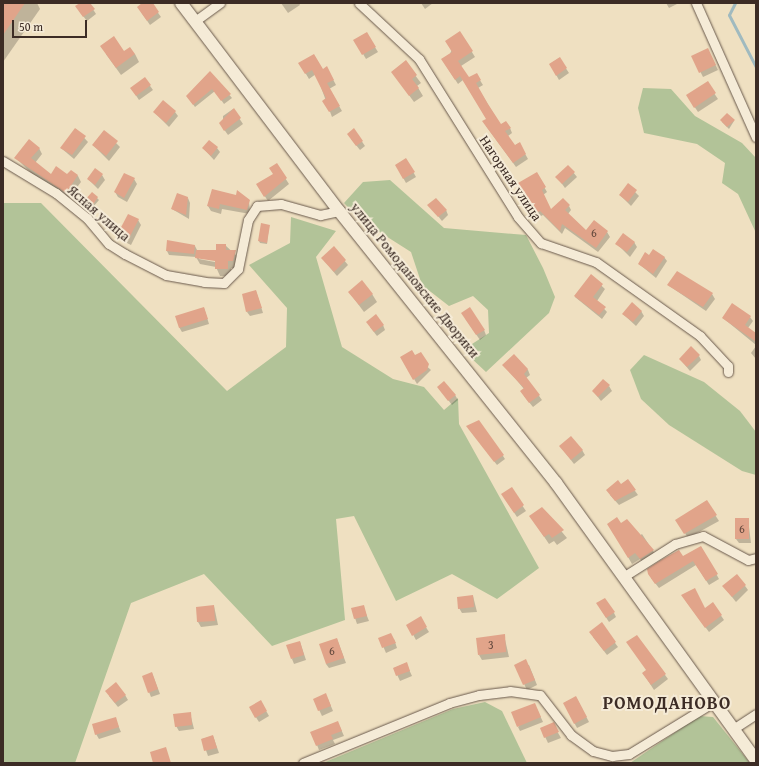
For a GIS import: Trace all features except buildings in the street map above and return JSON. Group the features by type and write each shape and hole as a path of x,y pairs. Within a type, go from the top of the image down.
{"street":[{"name":"улица Ромодановские Дворики","path":"181,3 339,211 489,395 624,577 756,760"},
{"path":"195,21 220,3"},
{"name":"Нагорная улица","path":"359,3 419,59 518,217 541,243 596,262 700,336 728,366 728,372"},
{"path":"696,3 756,137"},
{"name":"Ясная улица","path":"3,162 56,194 87,218 109,244 166,275 204,282 224,283 238,269 248,220 257,206 281,204 320,215 339,211"},
{"path":"624,577 675,544 704,536 748,560 756,558"},
{"path":"303,763 450,703 479,695 510,691 540,695 571,735 593,751 612,756 629,754 714,702"},
{"path":"733,729 756,714"}],"green space":[{"path":"643,88 671,89 695,116 742,143 756,158 756,233 738,194 722,183 725,163 697,144 644,133 638,108"},
{"path":"390,180 444,228 526,235 543,268 555,297 549,313 486,372 470,357 472,344 489,333 488,310 473,296 449,306 422,285 411,252 359,219 344,203 363,182"},
{"path":"3,203 41,203 227,391 286,347 287,308 249,265 290,243 291,217 336,231 316,257 342,347 393,379 424,387 444,410 458,398 459,424 539,568 497,599 452,574 396,601 354,516 336,519 345,620 272,646 204,574 131,603 75,763 3,763"},
{"path":"644,355 704,382 740,411 756,432 756,475 742,471 669,425 641,399 630,370"},
{"path":"485,702 502,711 527,763 323,763 453,709"},
{"path":"699,716 713,717 750,763 630,763"}],"waterway":[{"path":"735,3 729,15 756,67"}],"district":[{"name":"РОМОДАНОВО","path":"667,703"}]}
